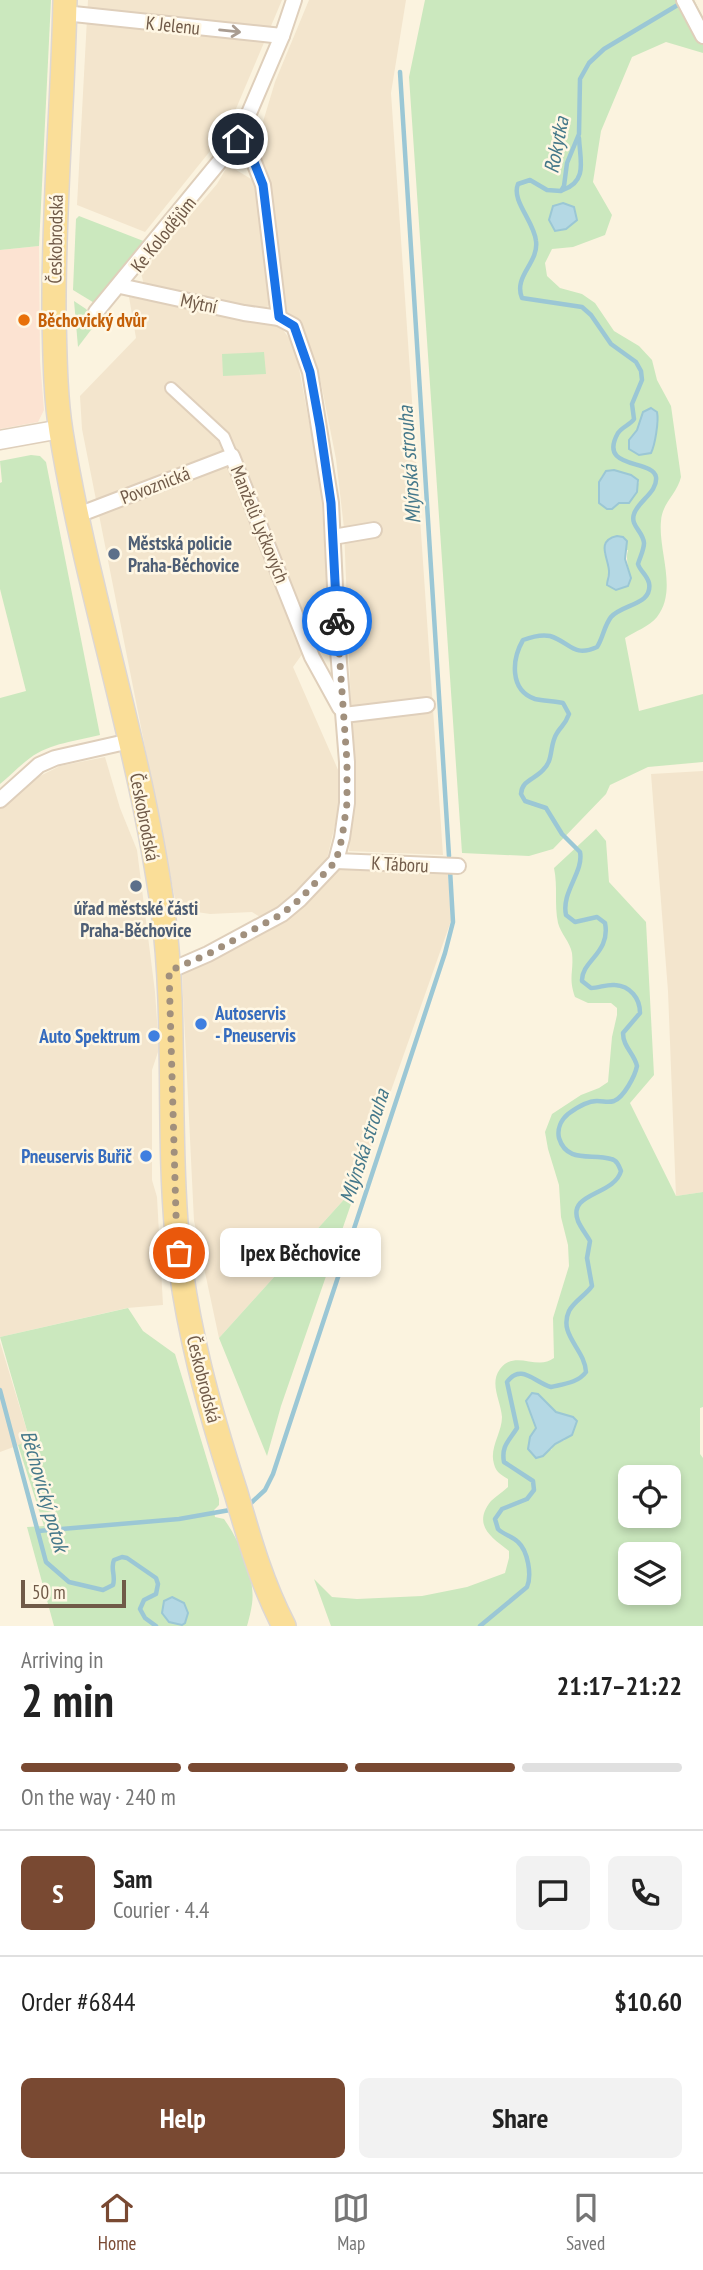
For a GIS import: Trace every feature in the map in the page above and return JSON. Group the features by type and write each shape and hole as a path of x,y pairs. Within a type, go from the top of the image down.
{"main road":[{"name":"Českobrodská","path":"64,7 54,256 55,365 61,429 130,741 162,910 169,971 177,1237 195,1351 264,1582 284,1626"}],"street":[{"name":"Ke Kolodějům","path":"96,312 238,139 282,36 294,0"},
{"path":"684,0 703,36"},
{"name":"K Jelenu","path":"64,7 282,36"},
{"path":"169,971 208,954 282,914 300,899 336,861 347,803 347,762 331,503 310,372 294,326 279,317 263,185 252,157 238,139"},
{"name":"Mýtní","path":"120,286 244,313 279,317"},
{"name":"Manželů Lyčkových","path":"171,388 225,437 312,657 344,715"},
{"path":"0,440 61,429"},
{"name":"Povoznická","path":"78,515 232,456"},
{"path":"332,537 374,530"},
{"path":"344,715 427,705"},
{"path":"0,800 39,765 55,758 130,741"},
{"name":"K Táboru","path":"336,861 458,866"}],"shaded area":[{"path":"88,0 282,0 227,130 145,232 77,205"},
{"path":"309,0 406,0 391,93 443,855 349,851 354,784 344,528 336,459 319,373 301,321 281,312 259,135 275,82"},
{"path":"228,165 256,182 271,302 265,310 144,285 141,273 217,184"},
{"path":"39,246 40,361 44,410 38,422 0,429 0,250"},
{"path":"129,297 267,321 283,330 295,346 321,487 330,645 303,653 293,667 339,772 339,808 327,859 303,890 276,912 260,917 252,912 210,914 177,909 82,429 80,396 136,338"},
{"path":"105,757 120,808 137,850 155,992 159,1049 152,1070 152,1180 157,1197 163,1305 127,1308 0,1337 0,809 30,781 60,766"},
{"path":"703,771 703,1192 676,1196 668,991 651,774"},
{"path":"333,869 448,873 451,921 358,1184 219,1338 194,1221 182,974 246,935"},
{"path":"0,1342 30,1441 0,1452"}],"green space":[{"path":"0,0 51,0 39,246 0,250"},
{"path":"425,0 694,0 703,17 703,53 666,42 632,57 601,131 593,182 612,215 605,235 573,247 552,249 545,263 547,276 560,288 582,294 595,303 614,331 639,346 652,360 657,380 671,406 681,477 664,509 661,521 666,595 657,617 625,638 639,711 703,694 703,762 648,767 610,785 606,794 553,849 529,856 462,853 409,77","holes":["606,471 631,475 639,482 629,502 617,504 599,496 601,477","628,550 628,586 616,590 607,580 609,569 604,551"]},
{"path":"79,216 146,242 96,304 73,290 76,219"},
{"path":"74,301 86,309 97,322 78,347"},
{"path":"264,352 266,374 223,376 222,354"},
{"path":"31,455 40,456 46,462 100,735 38,753 0,784 0,698 26,691 0,589 0,461"},
{"path":"596,829 606,841 609,882 646,922 654,1075 630,1103 676,1196 703,1192 703,1407 700,1408 700,1454 703,1458 703,1626 331,1626 314,1579 332,1597 357,1599 422,1596 467,1587 505,1573 509,1551 486,1530 483,1517 491,1501 508,1487 508,1479 497,1471 493,1458 502,1417 496,1393 497,1375 506,1363 512,1361 540,1362 554,1358 553,1318 569,1266 559,1185 545,1132 552,1114 581,1095 608,1082 617,1015 617,1008 611,1003 588,1003 575,997 572,953 559,927 557,916 554,868","holes":["538,1394 556,1412 573,1417 565,1440 555,1444 551,1450 530,1437 536,1428 533,1419"]},
{"path":"358,1184 281,1406 267,1456 219,1338"},
{"path":"128,1308 143,1331 175,1354 219,1499 219,1505 214,1510 215,1517 224,1519 230,1528 249,1571 253,1593 247,1626 54,1626 27,1527 44,1526 18,1445 30,1441 0,1337"}],"water":[{"path":"563,203 574,207 577,220 566,229 555,231 549,220 553,206"},
{"path":"651,408 657,412 654,444 651,453 639,455 629,449 629,440 637,430 643,412"},
{"path":"614,470 638,480 637,492 629,503 619,503 612,509 607,509 599,503 599,482 606,471"},
{"path":"617,536 627,541 625,559 631,578 628,586 616,590 607,585 609,568 605,546 610,538"},
{"path":"532,1393 538,1394 556,1412 573,1417 577,1421 572,1435 536,1458 528,1449 530,1437 536,1428 526,1401"},
{"path":"172,1597 184,1603 188,1613 182,1625 169,1622 162,1613 164,1601"}],"waterway":[{"name":"Rokytka","path":"480,1626 527,1587 529,1576 527,1557 521,1546 498,1529 495,1519 502,1509 527,1499 534,1490 533,1481 504,1462 505,1448 517,1428 507,1382 517,1374 523,1374 551,1387 575,1381 586,1372 585,1364 567,1327 569,1311 592,1286 587,1258 590,1241 578,1221 576,1212 579,1204 610,1185 621,1171 613,1160 581,1156 568,1151 559,1138 559,1128 566,1116 578,1107 593,1101 614,1101 625,1091 637,1066 623,1033 640,1013 636,998 630,990 612,985 591,988 582,981 586,968 604,942 605,923 597,917 575,922 566,915 565,907 579,867 580,852 562,834 546,808 525,801 521,794 526,783 546,766 555,738 569,714 563,703 535,699 527,695 517,681 515,665 523,640 536,636 550,636 582,651 597,647 611,617 646,596 649,583 638,564 644,543 633,518 636,509 656,482 653,471 620,458 613,445 618,433 634,419 632,404 642,380 636,362 611,344 591,315 582,307 522,298 521,283 534,256 536,241 517,191 518,184 530,180 547,190 561,191 567,163 579,134 580,79 589,63 604,49 681,3"},
{"name":"Mlýnská strouha","path":"400,72 449,856"},
{"path":"563,190 576,181 581,169 579,138"},
{"name":"Mlýnská strouha","path":"251,1503 265,1490 273,1474 445,953 453,922 450,870"},
{"name":"Běchovický potok","path":"0,1390 46,1562 69,1582 103,1590 113,1585 114,1560 127,1558 156,1578 156,1594 144,1600 140,1609 145,1618 156,1626"},
{"name":"Mlýnská strouha","path":"38,1531 179,1519 230,1510"}],"way so far":[{"path":"179,1253 169,971 208,954 282,914 336,861 347,803 347,762 337,621"}],"place":[{"name":"Běchovický dvůr","path":"24,320"},
{"name":"Městská policie Praha-Běchovice","path":"114,554"},
{"name":"úřad městské části Praha-Běchovice","path":"136,886"},
{"name":"Autoservis - Pneuservis","path":"201,1024"},
{"name":"Auto Spektrum","path":"154,1036"},
{"name":"Pneuservis Buřič","path":"146,1156"},
{"name":"Ipex Běchovice","path":"179,1253"}],"route":[{"path":"238,139 252,157 263,185 279,317 294,326 310,372 331,503 337,621"}]}
